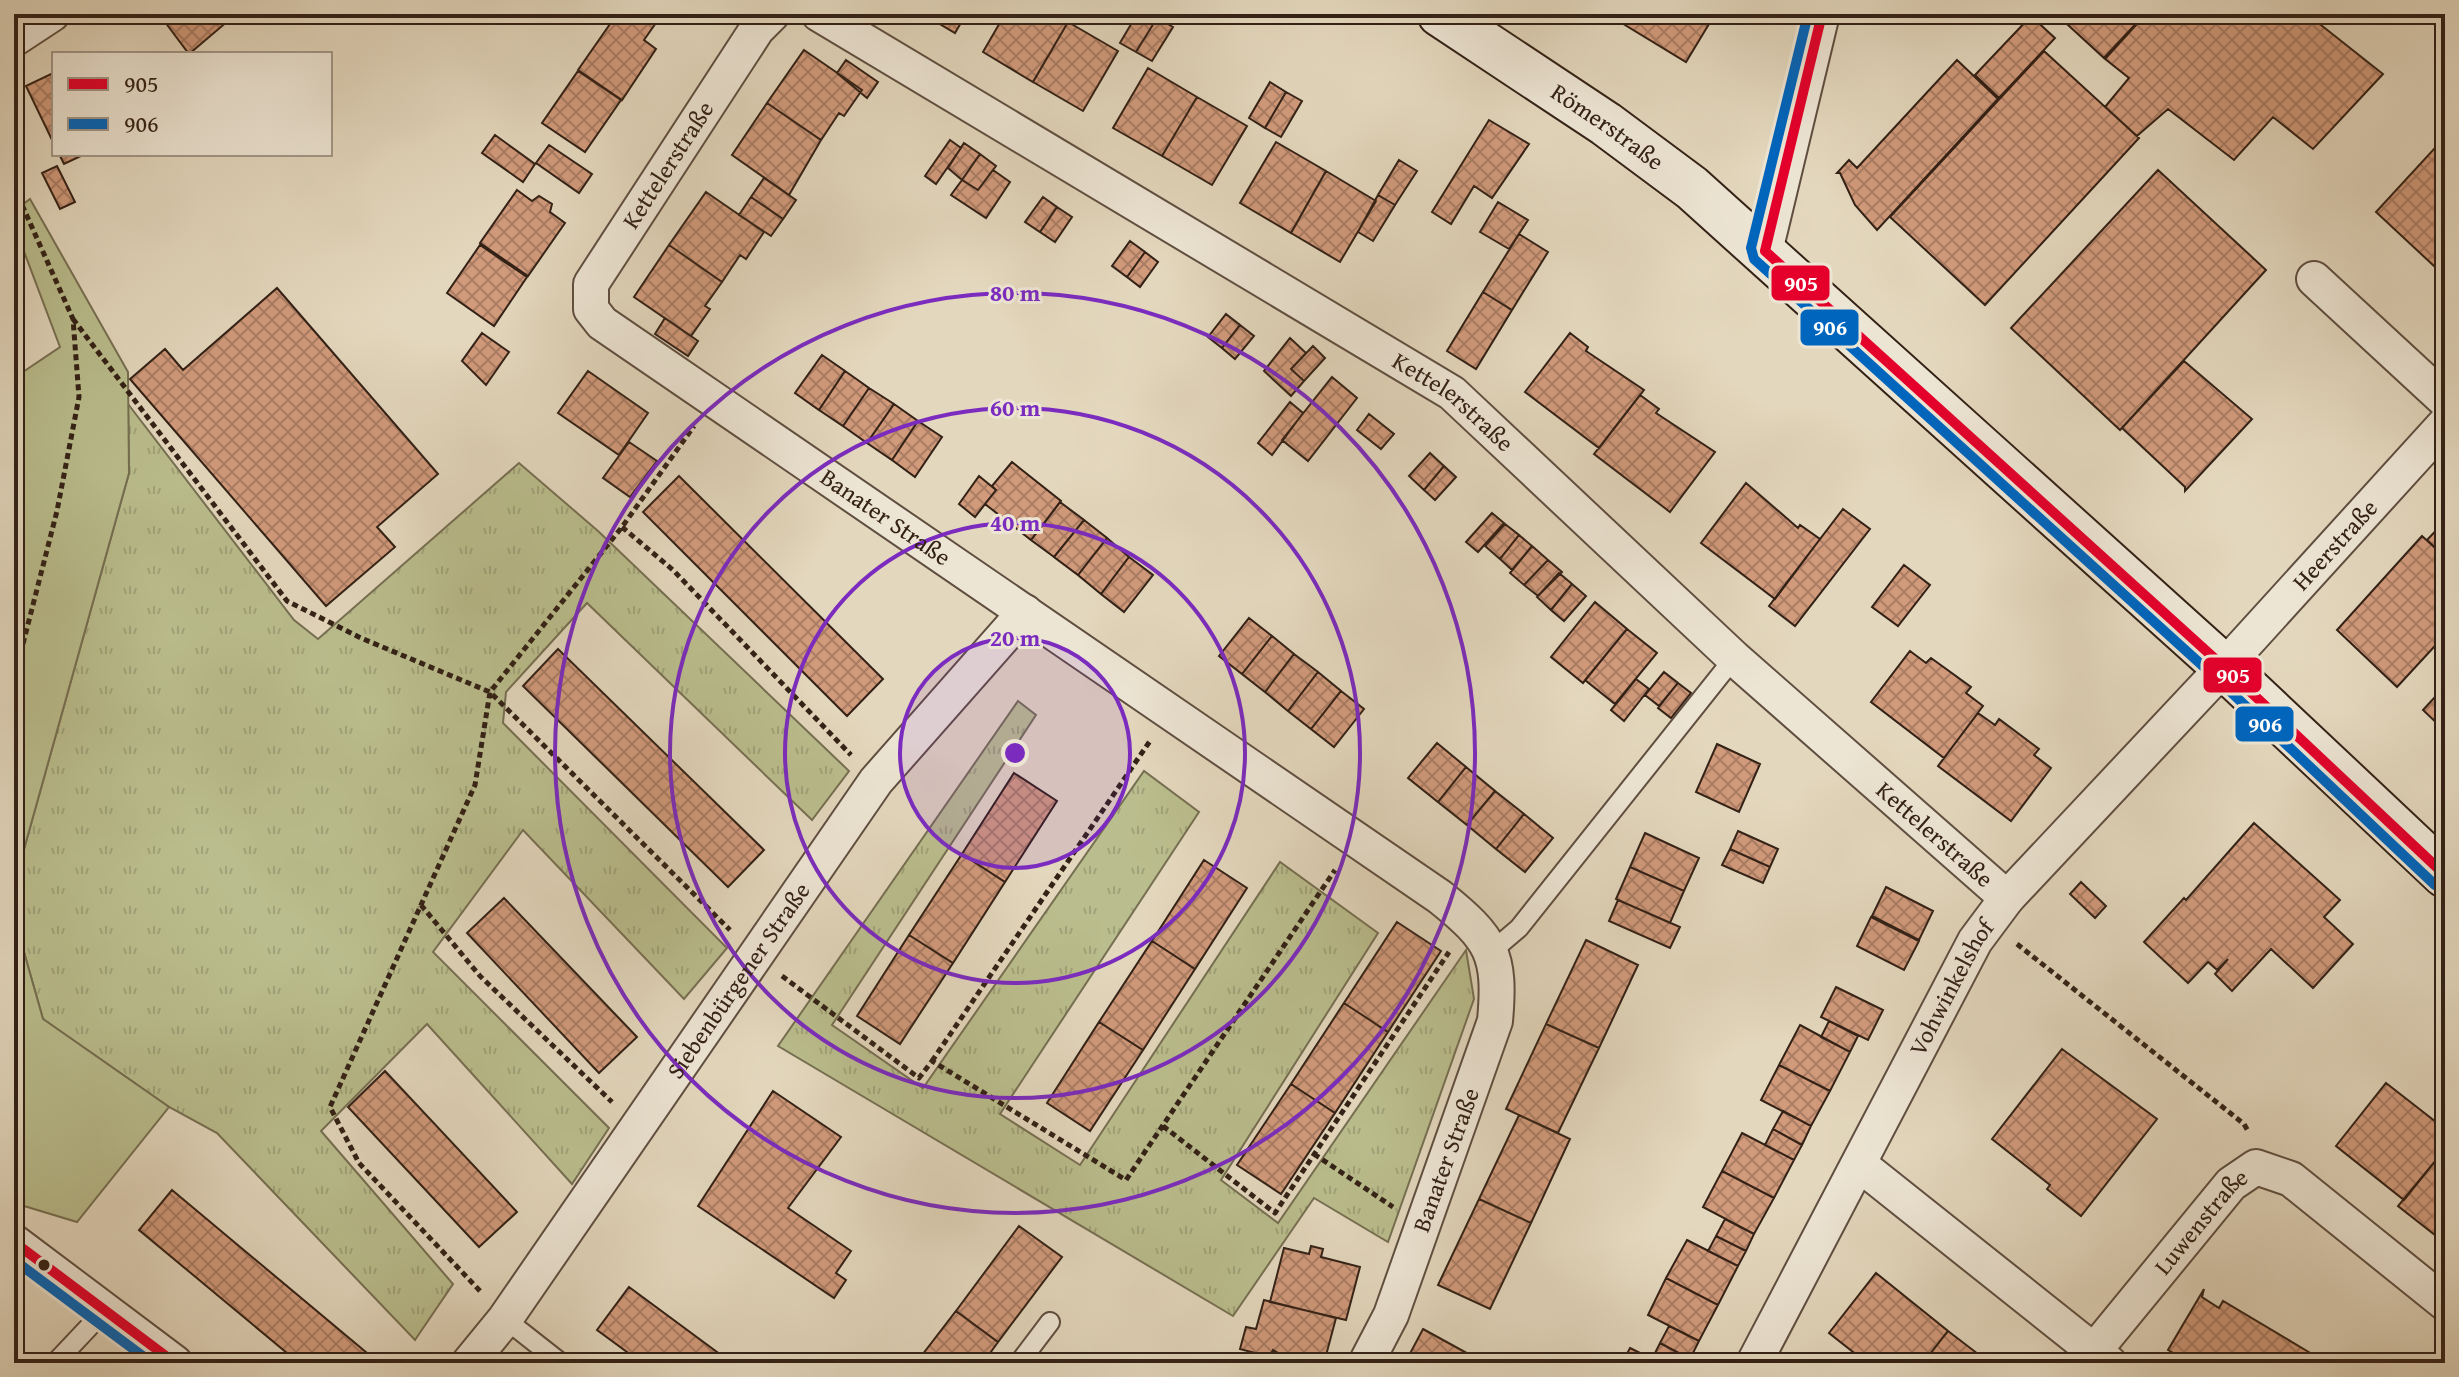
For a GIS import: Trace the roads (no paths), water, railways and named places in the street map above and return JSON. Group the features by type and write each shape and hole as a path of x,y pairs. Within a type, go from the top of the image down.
{"main road":[{"name":"Römerstraße","path":"1440,14 1606,124 1692,188 1765,251"},
{"path":"1765,251 2224,667 2445,875"}],"street":[{"path":"14,39 52,14"},
{"name":"Kettelerstraße","path":"602,323 591,309 591,284 757,29 772,14"},
{"name":"Kettelerstraße","path":"819,14 1452,393 1998,910"},
{"path":"1765,251 1822,14"},
{"path":"2314,279 2445,400"},
{"name":"Banater Straße","path":"602,323 1470,921 1492,951 1499,981 1495,1021 1391,1315 1366,1363"},
{"name":"Heerstraße","path":"2224,667 2445,424"},
{"name":"Siebenbürgener Straße","path":"469,1363 505,1319 757,958 876,781 1025,612"},
{"name":"Vohwinkelshof","path":"1754,1363 1975,941 1998,910 2224,667"},
{"name":"Luwenstraße","path":"1859,1164 2102,1357 2231,1184 2256,1167 2291,1179 2445,1303"},
{"path":"14,1242 175,1363"}],"lane":[{"path":"1492,951 1519,928 1734,658"},
{"path":"55,1363 105,1310"},
{"path":"505,1319 561,1363"},
{"path":"1019,1363 1050,1322"}]}
